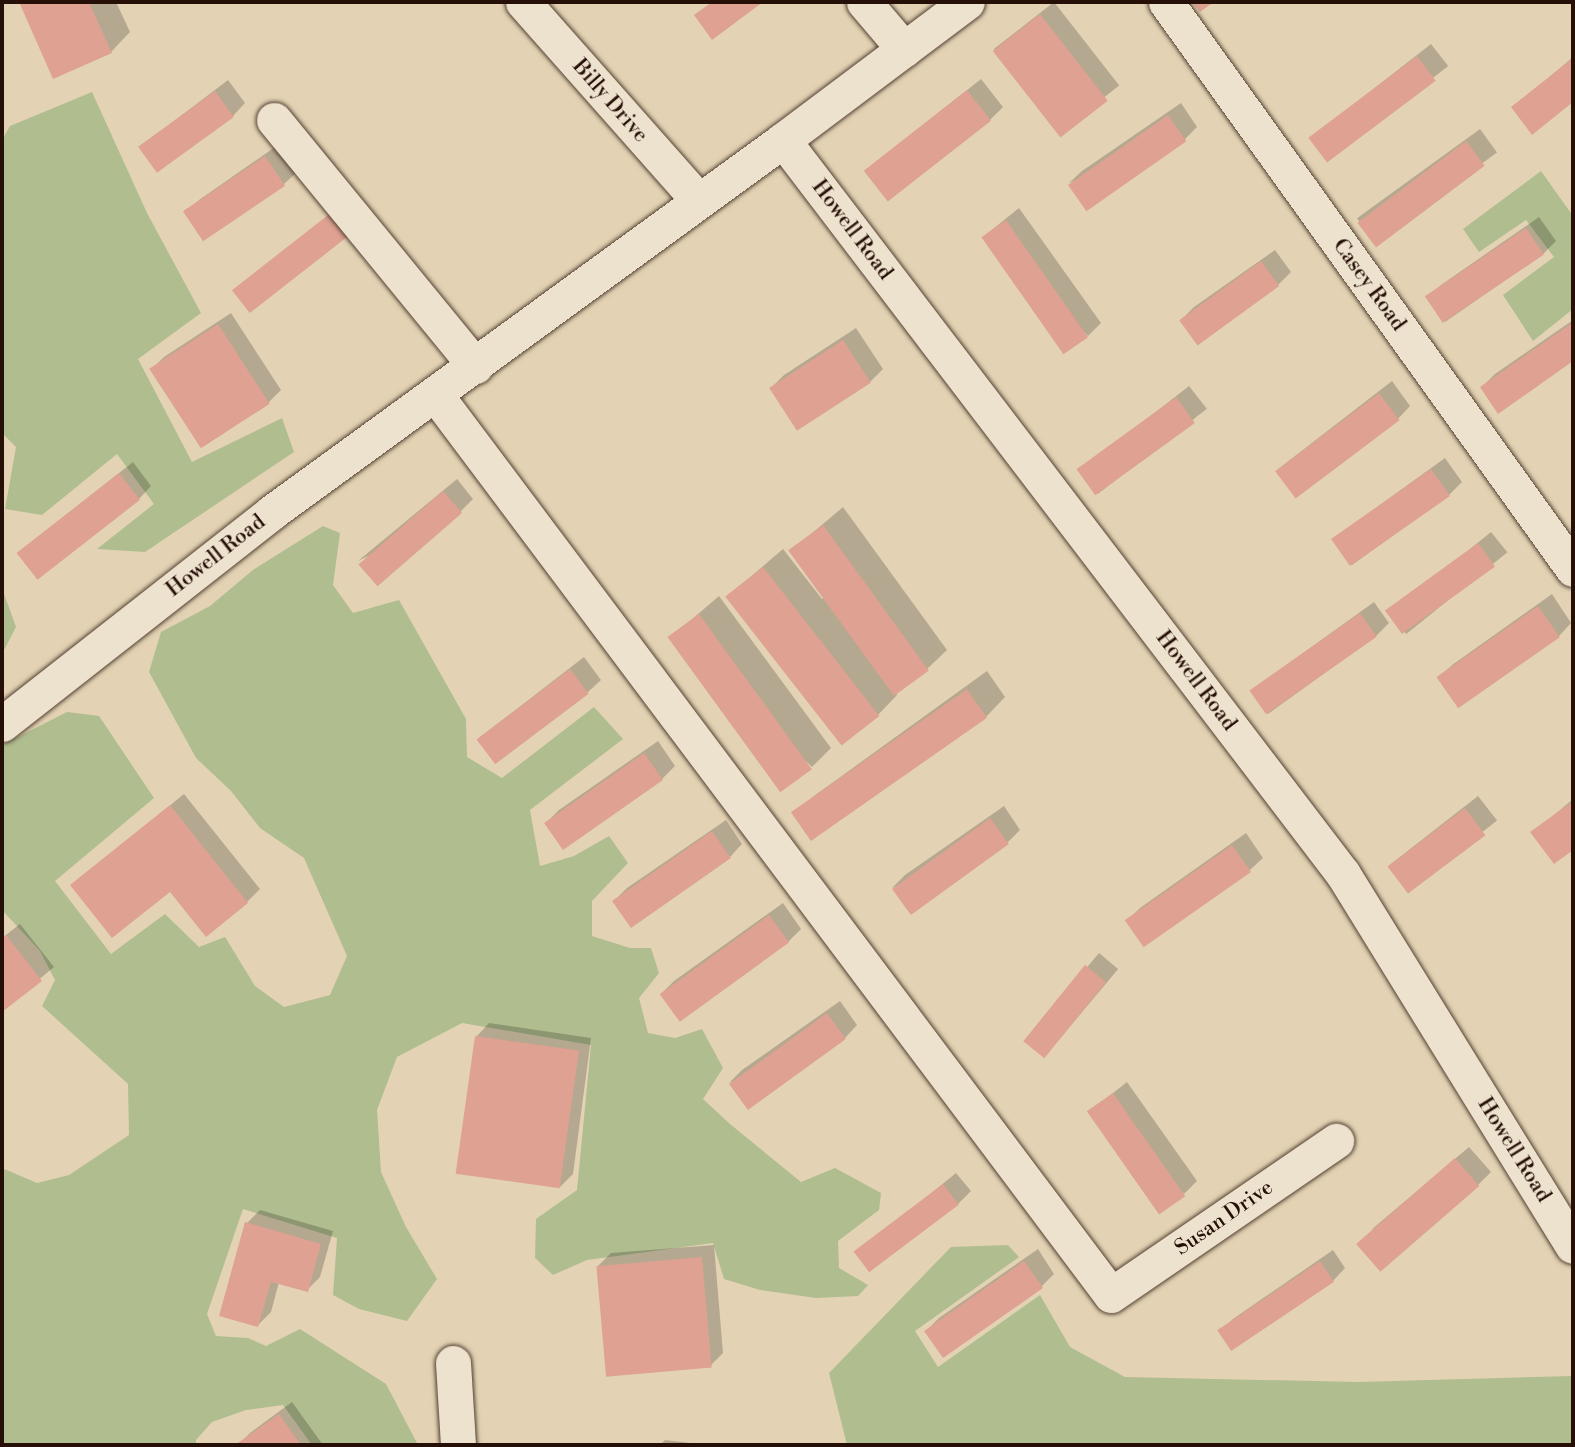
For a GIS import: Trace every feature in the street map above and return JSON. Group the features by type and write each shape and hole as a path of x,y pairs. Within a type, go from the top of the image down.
{"street":[{"name":"Billy Drive","path":"523,2 698,201"},
{"path":"864,2 904,49"},
{"name":"Howell Road","path":"2,724 272,512 783,140 967,2"},
{"name":"Casey Road","path":"1166,2 1573,569"},
{"path":"274,120 475,366"},
{"name":"Howell Road","path":"783,140 1343,874 1573,1246"},
{"name":"Susan Drive","path":"435,394 1111,1295 1336,1141"},
{"path":"453,1363 458,1445"}],"green space":[{"path":"92,92 147,213 201,313 138,359 192,462 282,418 294,452 145,552 97,549 154,504 117,454 42,515 5,509 16,447 2,433 2,140 10,126"},
{"path":"1541,171 1573,216 1573,309 1533,341 1503,295 1554,257 1526,220 1479,252 1463,229"},
{"path":"323,526 340,533 333,585 353,613 399,600 466,719 467,757 502,778 594,707 623,739 530,810 540,866 574,856 609,836 628,863 592,901 592,936 630,948 651,948 659,973 639,998 648,1033 675,1038 702,1029 723,1068 703,1099 730,1124 801,1182 835,1168 881,1193 879,1210 838,1241 839,1268 868,1285 858,1296 816,1298 760,1290 724,1279 713,1243 587,1260 553,1275 535,1258 536,1219 577,1190 591,1045 462,1023 397,1057 377,1110 381,1172 406,1227 437,1279 407,1321 359,1309 333,1295 337,1238 243,1209 207,1314 216,1336 248,1338 266,1346 300,1329 386,1384 418,1445 312,1445 283,1405 246,1410 212,1422 196,1440 196,1445 2,1445 2,1168 37,1183 69,1175 129,1135 128,1084 42,1006 55,980 40,951 2,910 2,745 67,712 99,716 154,798 55,881 111,954 165,914 199,947 225,937 255,986 284,1007 330,995 347,956 304,858 260,828 231,791 196,758 149,672 161,632 210,606 253,570"},
{"path":"2,588 16,627 2,654"},
{"path":"1008,1245 1019,1257 915,1331 938,1367 1040,1295 1070,1347 1125,1377 1358,1382 1573,1376 1573,1445 847,1445 829,1373 951,1247"}],"building":[{"path":"19,2 89,2 112,53 53,79"},
{"path":"712,2 763,2 712,40 694,15"},
{"path":"1192,2 1214,2 1200,12"},
{"path":"1040,14 1108,101 1060,138 993,51"},
{"path":"1417,56 1436,81 1327,163 1308,138"},
{"path":"1573,58 1573,102 1532,135 1511,107"},
{"path":"967,90 991,121 888,201 864,171"},
{"path":"215,91 234,117 157,173 138,147"},
{"path":"1168,115 1186,141 1086,211 1068,185"},
{"path":"1466,141 1485,166 1376,248 1357,223"},
{"path":"265,156 285,186 203,241 183,211"},
{"path":"332,212 350,235 250,313 232,290"},
{"path":"1006,220 1088,337 1063,354 981,237"},
{"path":"1526,228 1544,255 1443,323 1425,296"},
{"path":"1261,261 1279,286 1198,345 1179,320"},
{"path":"1573,322 1573,361 1498,414 1480,387"},
{"path":"218,324 270,404 201,448 149,369"},
{"path":"843,340 871,383 797,431 769,388"},
{"path":"1379,393 1399,420 1296,498 1275,471"},
{"path":"1176,397 1195,423 1095,495 1076,469"},
{"path":"1431,469 1450,496 1350,566 1331,539"},
{"path":"119,473 140,500 37,580 17,553"},
{"path":"443,491 462,513 377,586 358,564"},
{"path":"823,525 929,671 894,696 788,550"},
{"path":"1478,543 1495,566 1402,634 1385,611"},
{"path":"763,567 879,716 842,745 725,597"},
{"path":"1538,606 1560,637 1458,708 1436,677"},
{"path":"1360,613 1377,637 1266,714 1249,690"},
{"path":"699,614 812,769 780,792 667,637"},
{"path":"570,669 589,694 495,764 477,739"},
{"path":"967,689 987,718 811,841 791,812"},
{"path":"644,753 663,780 563,850 544,823"},
{"path":"1573,801 1573,850 1554,864 1530,832"},
{"path":"170,805 248,903 206,937 170,892 112,938 70,885"},
{"path":"1465,808 1485,835 1408,894 1388,866"},
{"path":"990,818 1009,844 911,915 892,889"},
{"path":"712,831 731,858 631,928 612,901"},
{"path":"1232,845 1251,872 1144,947 1125,920"},
{"path":"769,915 789,943 680,1022 660,994"},
{"path":"6,935 42,981 2,1012 2,939"},
{"path":"1085,965 1106,982 1044,1058 1023,1041"},
{"path":"827,1013 846,1039 748,1110 729,1084"},
{"path":"475,1036 579,1051 560,1188 456,1174"},
{"path":"1113,1093 1185,1196 1159,1215 1087,1111"},
{"path":"1455,1158 1479,1186 1380,1272 1356,1244"},
{"path":"943,1184 959,1205 869,1272 854,1251"},
{"path":"245,1222 321,1244 308,1292 271,1282 258,1327 219,1316"},
{"path":"702,1257 712,1368 606,1377 596,1266"},
{"path":"1024,1261 1043,1288 943,1358 924,1331"},
{"path":"1320,1261 1334,1282 1231,1351 1217,1330"},
{"path":"279,1414 301,1445 235,1445"}]}
